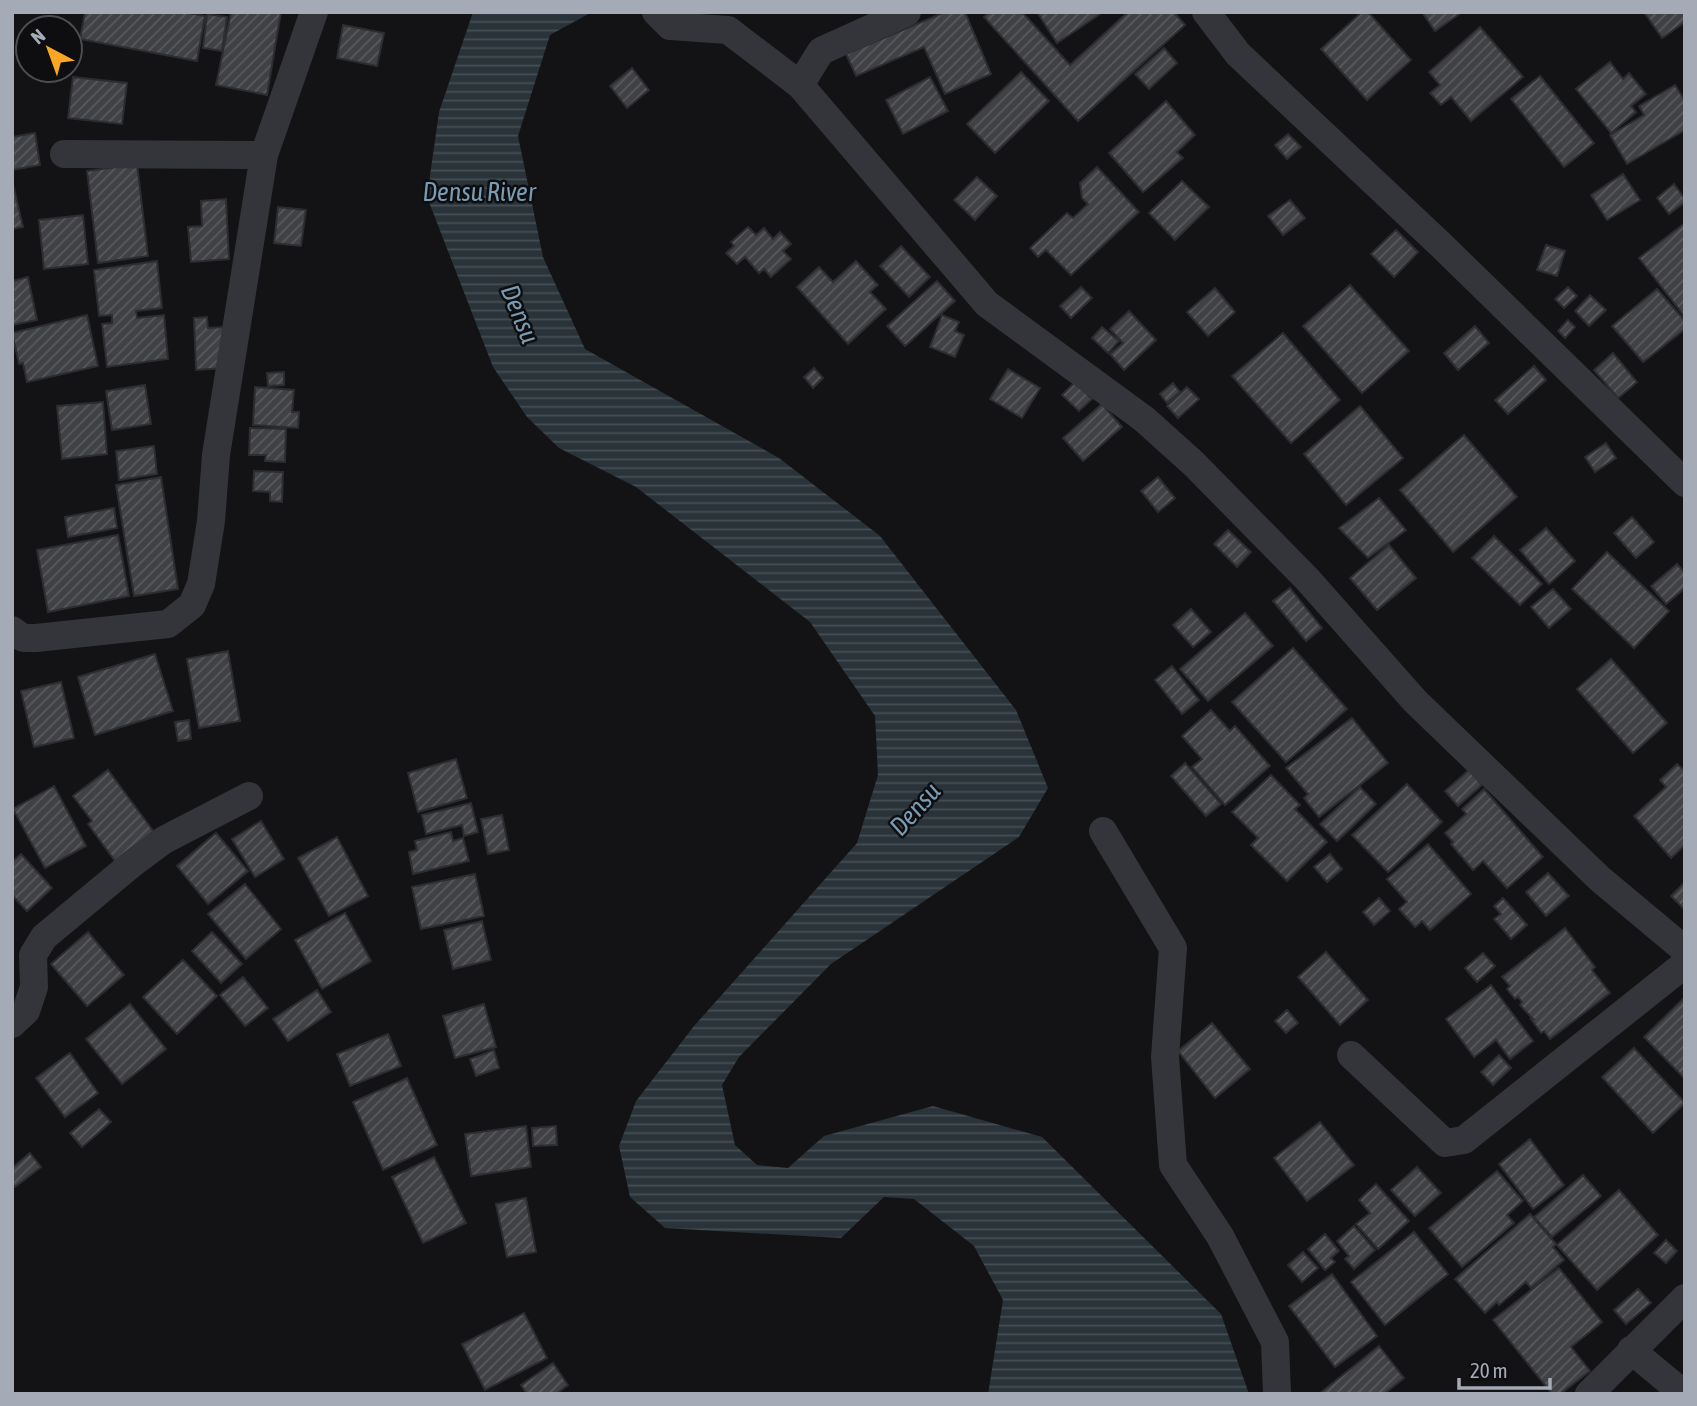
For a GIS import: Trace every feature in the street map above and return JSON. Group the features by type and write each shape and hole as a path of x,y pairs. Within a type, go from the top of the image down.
{"street":[{"path":"16,636 36,638 168,624 192,605 201,584 211,521 216,455 264,155 314,12"},
{"path":"656,12 670,26 728,30 800,85 988,304 1144,419 1194,464 1308,580 1415,701 1600,879 1685,950"},
{"path":"800,85 821,51 907,12"},
{"path":"1206,12 1238,54 1441,245 1685,483"},
{"path":"64,154 264,155"},
{"path":"12,1024 26,1011 34,987 33,955 44,937 164,840 248,796"},
{"path":"1103,831 1172,948 1165,1057 1173,1165 1220,1236 1275,1342 1277,1394"},
{"path":"1351,1055 1445,1143 1464,1140 1685,964"},
{"path":"1589,1394 1685,1297"},
{"path":"1631,1350 1684,1394"}],"water":[{"path":"473,12 592,12 550,35 518,136 543,257 585,349 779,458 880,536 1016,710 1048,788 1019,837 831,964 739,1057 722,1085 735,1145 757,1165 788,1168 824,1136 933,1106 1042,1137 1221,1314 1249,1394 988,1394 1003,1300 974,1246 914,1199 884,1197 841,1238 665,1228 630,1197 619,1146 636,1101 694,1026 857,843 878,775 875,716 810,622 636,487 559,448 527,417 493,367 427,197 439,112"}],"building":[{"path":"85,12 184,12 205,16 197,61 84,40"},
{"path":"231,12 281,12 267,95 216,85"},
{"path":"945,12 965,12 991,74 945,94 924,47 856,76 846,54"},
{"path":"989,12 1022,12 1070,65 1128,12 1174,12 1185,25 1078,121 984,17"},
{"path":"1037,12 1103,12 1057,43"},
{"path":"1362,12 1368,12 1411,60 1367,100 1321,49"},
{"path":"1422,12 1462,12 1435,31"},
{"path":"1644,12 1685,12 1685,22 1662,38"},
{"path":"207,14 227,17 222,51 203,48"},
{"path":"343,25 384,33 377,66 337,58"},
{"path":"1480,27 1523,77 1471,121 1451,97 1441,105 1430,93 1440,85 1429,72"},
{"path":"1164,48 1177,63 1149,89 1135,74"},
{"path":"1610,62 1623,79 1629,73 1646,94 1631,106 1636,112 1611,133 1576,89"},
{"path":"632,68 649,90 627,108 610,86"},
{"path":"1021,72 1049,101 995,153 967,124"},
{"path":"1540,76 1594,143 1564,167 1511,99"},
{"path":"930,77 948,111 903,134 886,100"},
{"path":"84,78 127,83 122,124 68,118 72,84 84,84"},
{"path":"1675,85 1685,101 1685,130 1627,164 1610,135 1644,115 1639,106"},
{"path":"1166,101 1195,135 1177,152 1183,158 1143,192 1109,153"},
{"path":"35,133 40,165 12,170 12,137"},
{"path":"1288,134 1301,147 1287,159 1275,145"},
{"path":"137,164 148,256 98,263 87,171"},
{"path":"1097,167 1139,212 1071,275 1046,250 1038,257 1030,248 1067,213 1073,218 1088,204 1082,198 1080,183"},
{"path":"1623,174 1640,200 1607,220 1591,195"},
{"path":"977,177 997,196 975,220 954,200"},
{"path":"12,180 23,227 12,229"},
{"path":"1182,181 1209,207 1175,240 1149,213"},
{"path":"1674,184 1685,202 1669,214 1657,198"},
{"path":"226,199 229,259 191,262 188,227 202,226 201,201"},
{"path":"1290,200 1305,218 1283,235 1268,216"},
{"path":"278,207 306,210 301,246 274,243"},
{"path":"83,215 88,264 44,269 39,220"},
{"path":"1685,223 1685,317 1639,258"},
{"path":"748,227 756,235 764,228 773,239 780,232 791,244 783,251 791,259 771,277 764,269 759,273 745,257 737,264 726,253 734,246 731,242"},
{"path":"1396,230 1418,252 1394,277 1371,254"},
{"path":"1546,245 1565,251 1557,276 1537,270"},
{"path":"901,246 930,277 909,297 880,266"},
{"path":"157,261 162,308 136,311 137,318 164,315 168,359 107,367 102,324 112,323 112,315 99,316 94,270"},
{"path":"856,261 878,285 870,292 886,309 848,344 797,287 819,267 833,282"},
{"path":"28,277 37,320 12,325 12,281"},
{"path":"937,281 955,301 905,346 887,326"},
{"path":"1350,285 1409,351 1362,393 1303,326"},
{"path":"1081,287 1092,298 1071,318 1060,306"},
{"path":"1568,287 1577,296 1564,308 1555,299"},
{"path":"1215,288 1235,312 1208,336 1187,312"},
{"path":"1657,289 1685,321 1685,329 1643,362 1612,326"},
{"path":"1590,295 1606,310 1589,326 1575,311"},
{"path":"1129,311 1156,340 1124,370 1110,354 1123,343 1110,329"},
{"path":"87,315 98,366 27,382 23,363 19,364 12,333"},
{"path":"942,315 959,322 955,331 964,335 955,357 930,347"},
{"path":"207,317 208,328 223,327 225,368 196,370 194,318"},
{"path":"1568,320 1575,327 1565,338 1558,331"},
{"path":"1475,326 1489,343 1458,370 1444,353"},
{"path":"1102,327 1119,341 1108,353 1092,338"},
{"path":"1283,333 1340,400 1291,443 1232,376"},
{"path":"1613,353 1637,382 1618,398 1594,370"},
{"path":"1534,366 1546,380 1508,414 1495,400"},
{"path":"814,368 823,378 813,388 804,377"},
{"path":"1008,369 1040,388 1022,418 990,399"},
{"path":"284,372 284,385 268,386 267,373"},
{"path":"1075,382 1092,399 1079,411 1062,395"},
{"path":"1173,383 1180,392 1167,403 1160,394"},
{"path":"145,385 151,424 112,430 106,391"},
{"path":"255,387 294,390 292,412 299,412 298,428 253,425"},
{"path":"1187,387 1199,399 1178,418 1167,406"},
{"path":"103,402 107,454 62,459 57,406"},
{"path":"1102,404 1122,427 1083,461 1063,438"},
{"path":"1360,406 1403,458 1346,505 1304,454"},
{"path":"250,428 286,429 285,462 265,461 266,455 249,455"},
{"path":"1464,435 1517,497 1453,552 1400,490"},
{"path":"1606,443 1616,458 1595,472 1585,457"},
{"path":"154,446 157,474 119,480 116,451"},
{"path":"254,471 283,472 282,502 270,501 270,492 253,491"},
{"path":"161,477 178,589 134,596 116,485"},
{"path":"1158,477 1175,498 1158,512 1141,491"},
{"path":"1379,498 1406,530 1368,558 1339,528"},
{"path":"114,508 117,528 68,537 65,517"},
{"path":"1632,517 1654,542 1636,558 1614,533"},
{"path":"1546,528 1575,561 1549,584 1520,550"},
{"path":"1228,530 1251,552 1237,567 1214,544"},
{"path":"118,535 129,596 48,612 37,550"},
{"path":"1494,536 1542,584 1520,605 1472,558"},
{"path":"1389,545 1416,578 1377,610 1350,578"},
{"path":"1607,552 1669,611 1634,648 1572,589"},
{"path":"1677,564 1685,573 1685,588 1666,604 1651,586"},
{"path":"1290,588 1322,628 1306,641 1273,601"},
{"path":"1553,589 1571,609 1549,628 1531,607"},
{"path":"1191,609 1211,632 1193,647 1173,625"},
{"path":"1245,613 1273,646 1208,701 1180,669"},
{"path":"1293,648 1347,709 1286,762 1232,702"},
{"path":"228,651 240,721 199,728 187,659"},
{"path":"155,654 173,711 95,735 78,677"},
{"path":"1611,659 1667,723 1633,753 1577,689"},
{"path":"1172,666 1199,700 1182,714 1155,680"},
{"path":"61,682 74,738 34,747 21,691"},
{"path":"1211,710 1230,731 1235,726 1270,766 1225,805 1192,767 1202,759 1182,736"},
{"path":"1352,718 1388,763 1319,817 1304,798 1308,794 1286,768"},
{"path":"189,720 191,739 178,741 175,722"},
{"path":"456,759 467,798 418,812 408,773"},
{"path":"1185,763 1221,804 1206,816 1171,776"},
{"path":"1677,764 1685,771 1685,845 1671,858 1634,816 1666,787 1660,780"},
{"path":"108,770 154,832 115,861 88,824 92,821 73,796"},
{"path":"1469,770 1482,785 1458,806 1445,791"},
{"path":"1271,775 1300,805 1295,809 1327,842 1287,881 1251,845 1258,838 1232,812"},
{"path":"1407,784 1442,822 1388,872 1352,835"},
{"path":"54,786 86,846 45,868 13,809"},
{"path":"1360,787 1376,804 1337,841 1320,824"},
{"path":"1484,789 1543,857 1507,888 1483,861 1473,870 1445,833 1466,814 1462,809"},
{"path":"471,803 478,832 464,836 462,825 426,834 422,815"},
{"path":"502,815 509,850 488,854 481,819"},
{"path":"261,821 284,859 255,877 232,839"},
{"path":"451,832 453,841 463,838 469,861 413,874 409,852 417,850 415,841"},
{"path":"216,833 248,871 208,904 177,866"},
{"path":"337,837 368,896 329,916 298,858"},
{"path":"1428,844 1471,894 1430,930 1422,921 1415,927 1399,909 1407,902 1387,879"},
{"path":"21,854 52,888 27,911 12,895 12,862"},
{"path":"1330,854 1342,869 1327,882 1314,867"},
{"path":"1548,873 1569,896 1546,916 1526,892"},
{"path":"475,874 484,916 421,929 412,887"},
{"path":"1685,882 1685,906 1683,908 1671,896"},
{"path":"245,884 281,929 246,959 208,914"},
{"path":"1379,898 1390,911 1374,925 1363,912"},
{"path":"1503,898 1527,925 1511,939 1494,919 1501,914 1494,906"},
{"path":"345,913 371,961 322,989 295,940"},
{"path":"482,921 491,960 453,969 444,930"},
{"path":"1565,928 1595,967 1592,970 1610,993 1550,1039 1544,1031 1541,1033 1520,1005 1522,1002 1518,997 1515,999 1507,989 1510,986 1502,977"},
{"path":"88,932 124,975 87,1006 51,964"},
{"path":"212,932 242,964 221,983 192,951"},
{"path":"1326,952 1368,1000 1340,1025 1298,977"},
{"path":"1483,953 1495,966 1477,982 1465,968"},
{"path":"183,960 217,996 177,1034 143,997"},
{"path":"243,977 268,1008 245,1026 220,995"},
{"path":"1491,985 1533,1041 1510,1059 1496,1040 1474,1057 1446,1019"},
{"path":"317,990 331,1012 288,1041 273,1019"},
{"path":"1685,997 1685,1079 1644,1037"},
{"path":"130,1004 166,1049 122,1084 86,1039"},
{"path":"484,1004 496,1047 455,1058 443,1016"},
{"path":"1287,1010 1298,1023 1286,1033 1275,1021"},
{"path":"1212,1023 1250,1069 1215,1098 1178,1051"},
{"path":"388,1034 401,1066 350,1086 337,1054"},
{"path":"1634,1048 1685,1103 1653,1133 1602,1077"},
{"path":"494,1050 499,1068 476,1076 470,1059"},
{"path":"70,1053 98,1093 65,1117 36,1078"},
{"path":"1499,1055 1511,1068 1493,1085 1481,1072"},
{"path":"407,1078 437,1145 383,1170 353,1102"},
{"path":"99,1109 111,1122 82,1147 70,1133"},
{"path":"1320,1122 1354,1165 1307,1201 1274,1158"},
{"path":"526,1126 531,1167 471,1176 465,1134"},
{"path":"556,1126 557,1145 533,1146 532,1128"},
{"path":"1530,1139 1564,1185 1533,1209 1499,1164"},
{"path":"30,1153 41,1167 15,1187 12,1184 12,1168"},
{"path":"434,1157 466,1223 423,1243 392,1177"},
{"path":"1417,1167 1441,1193 1415,1216 1391,1190"},
{"path":"1497,1171 1523,1201 1507,1215 1514,1223 1462,1267 1429,1228"},
{"path":"1583,1175 1601,1196 1552,1237 1534,1217"},
{"path":"1376,1184 1409,1221 1378,1249 1356,1224 1370,1213 1359,1200"},
{"path":"1619,1190 1658,1235 1597,1290 1557,1245"},
{"path":"526,1198 536,1252 507,1257 496,1204"},
{"path":"1530,1214 1556,1244 1553,1247 1564,1260 1531,1288 1526,1282 1485,1313 1455,1279"},
{"path":"1354,1226 1375,1250 1354,1269 1345,1259 1349,1256 1337,1241"},
{"path":"1414,1232 1448,1274 1385,1325 1351,1282"},
{"path":"1325,1234 1339,1251 1331,1258 1335,1262 1325,1270 1308,1249"},
{"path":"1666,1240 1677,1251 1666,1263 1654,1253"},
{"path":"1303,1252 1318,1268 1302,1282 1288,1265"},
{"path":"1559,1268 1602,1322 1571,1347 1590,1371 1560,1394 1552,1394 1493,1320"},
{"path":"1332,1274 1377,1336 1335,1367 1289,1306"},
{"path":"1638,1289 1651,1303 1626,1324 1614,1310"},
{"path":"524,1313 547,1358 485,1390 462,1344"},
{"path":"1379,1346 1404,1378 1384,1394 1319,1394"},
{"path":"553,1363 568,1385 556,1394 527,1394 521,1385"}],"water label":[{"name":"Densu River","path":"479,192"},
{"name":"Densu","path":"520,314"},
{"name":"Densu","path":"915,809"}]}
